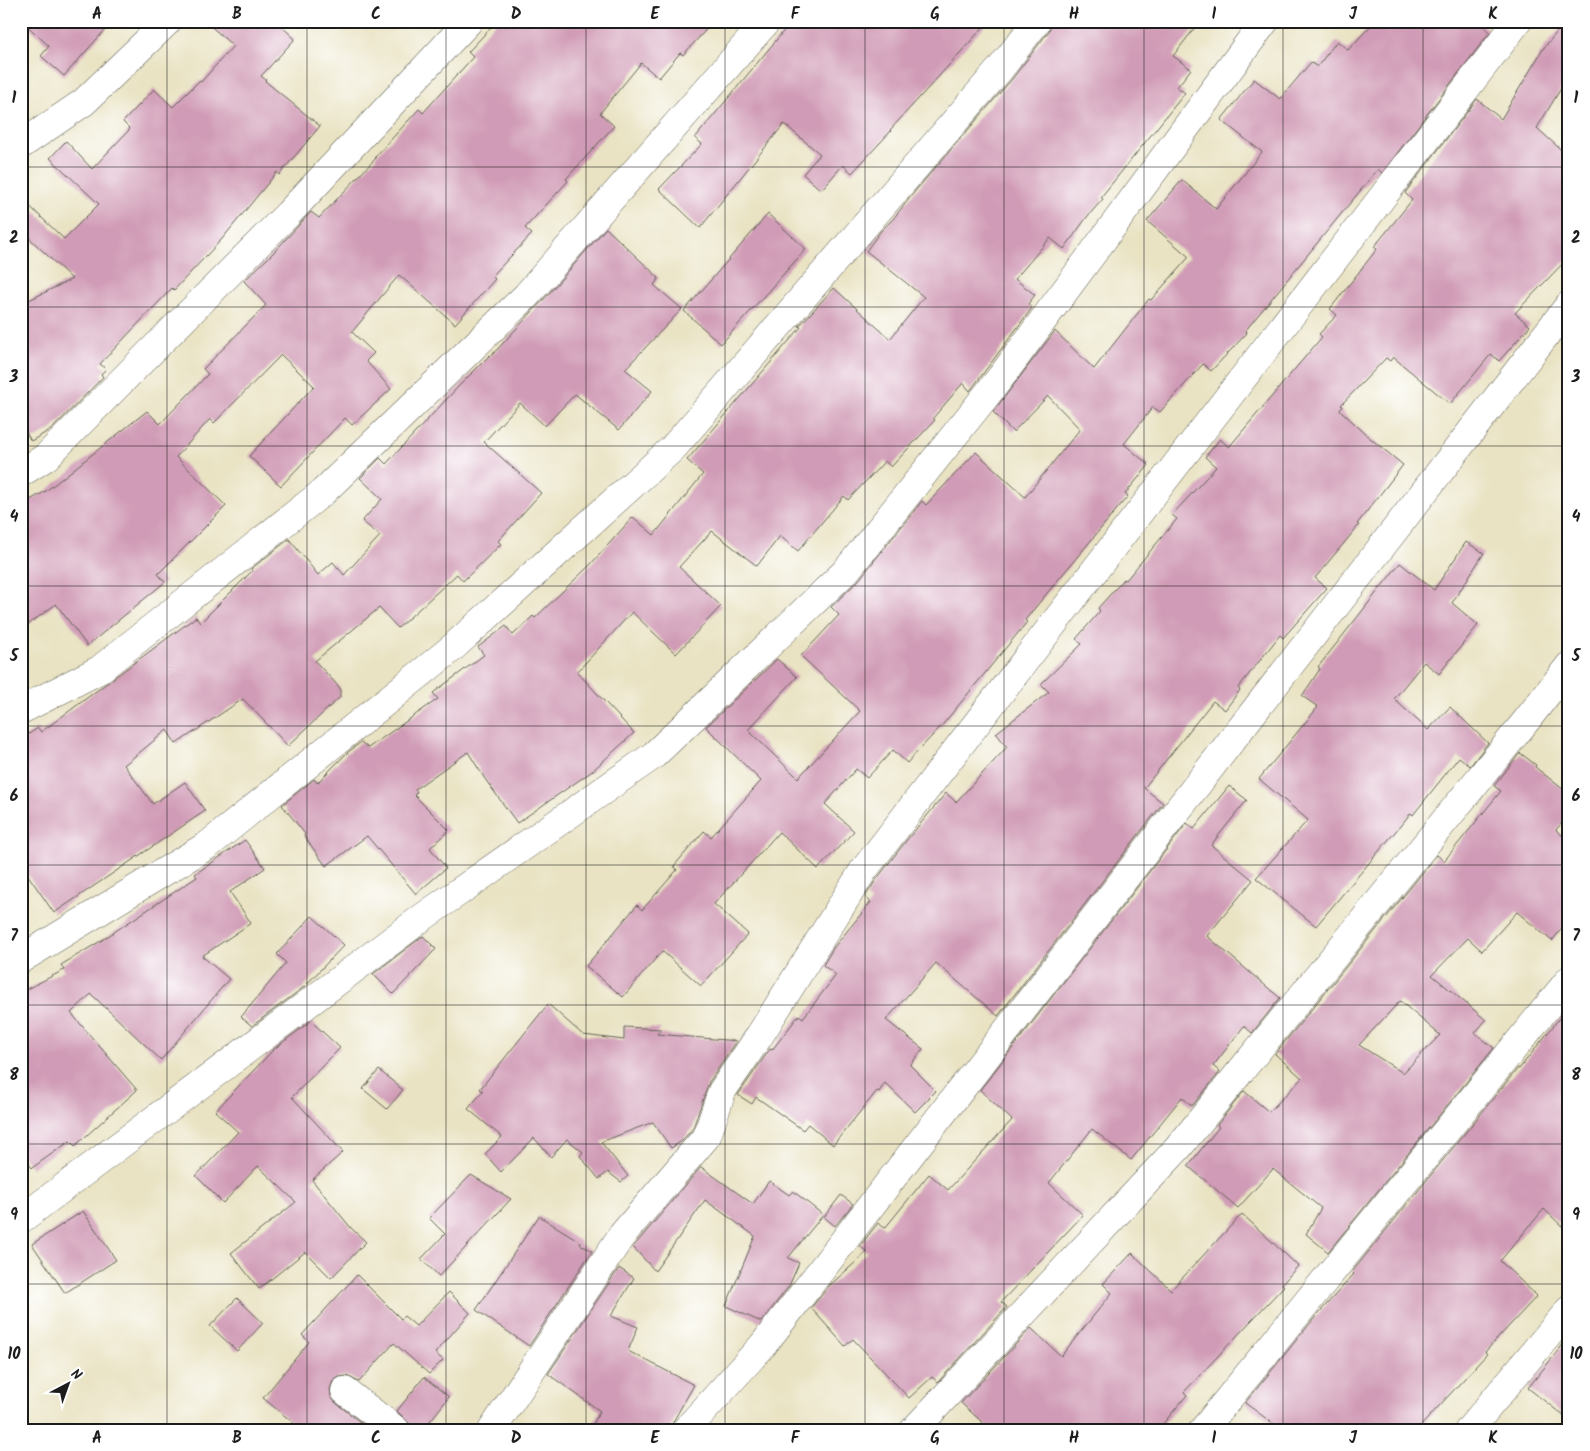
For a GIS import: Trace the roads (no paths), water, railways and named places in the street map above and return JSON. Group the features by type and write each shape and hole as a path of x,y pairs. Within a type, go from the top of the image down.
{"street":[{"path":"21,145 84,102 168,21"},
{"path":"21,473 46,457 288,214 469,21"},
{"path":"21,710 99,670 323,492 526,296 767,21"},
{"path":"21,959 208,845 451,650 673,448 1000,69 1037,21"},
{"path":"23,1218 423,916 654,755 839,578 1001,377 1265,21"},
{"path":"492,1430 622,1235 707,1136 722,1091 758,1038 863,871 1518,21"},
{"path":"686,1430 763,1345 1569,305"},
{"path":"914,1430 1178,1148 1569,666"},
{"path":"1203,1430 1569,980"},
{"path":"1469,1430 1569,1310"},
{"path":"345,1391 396,1430"}]}
